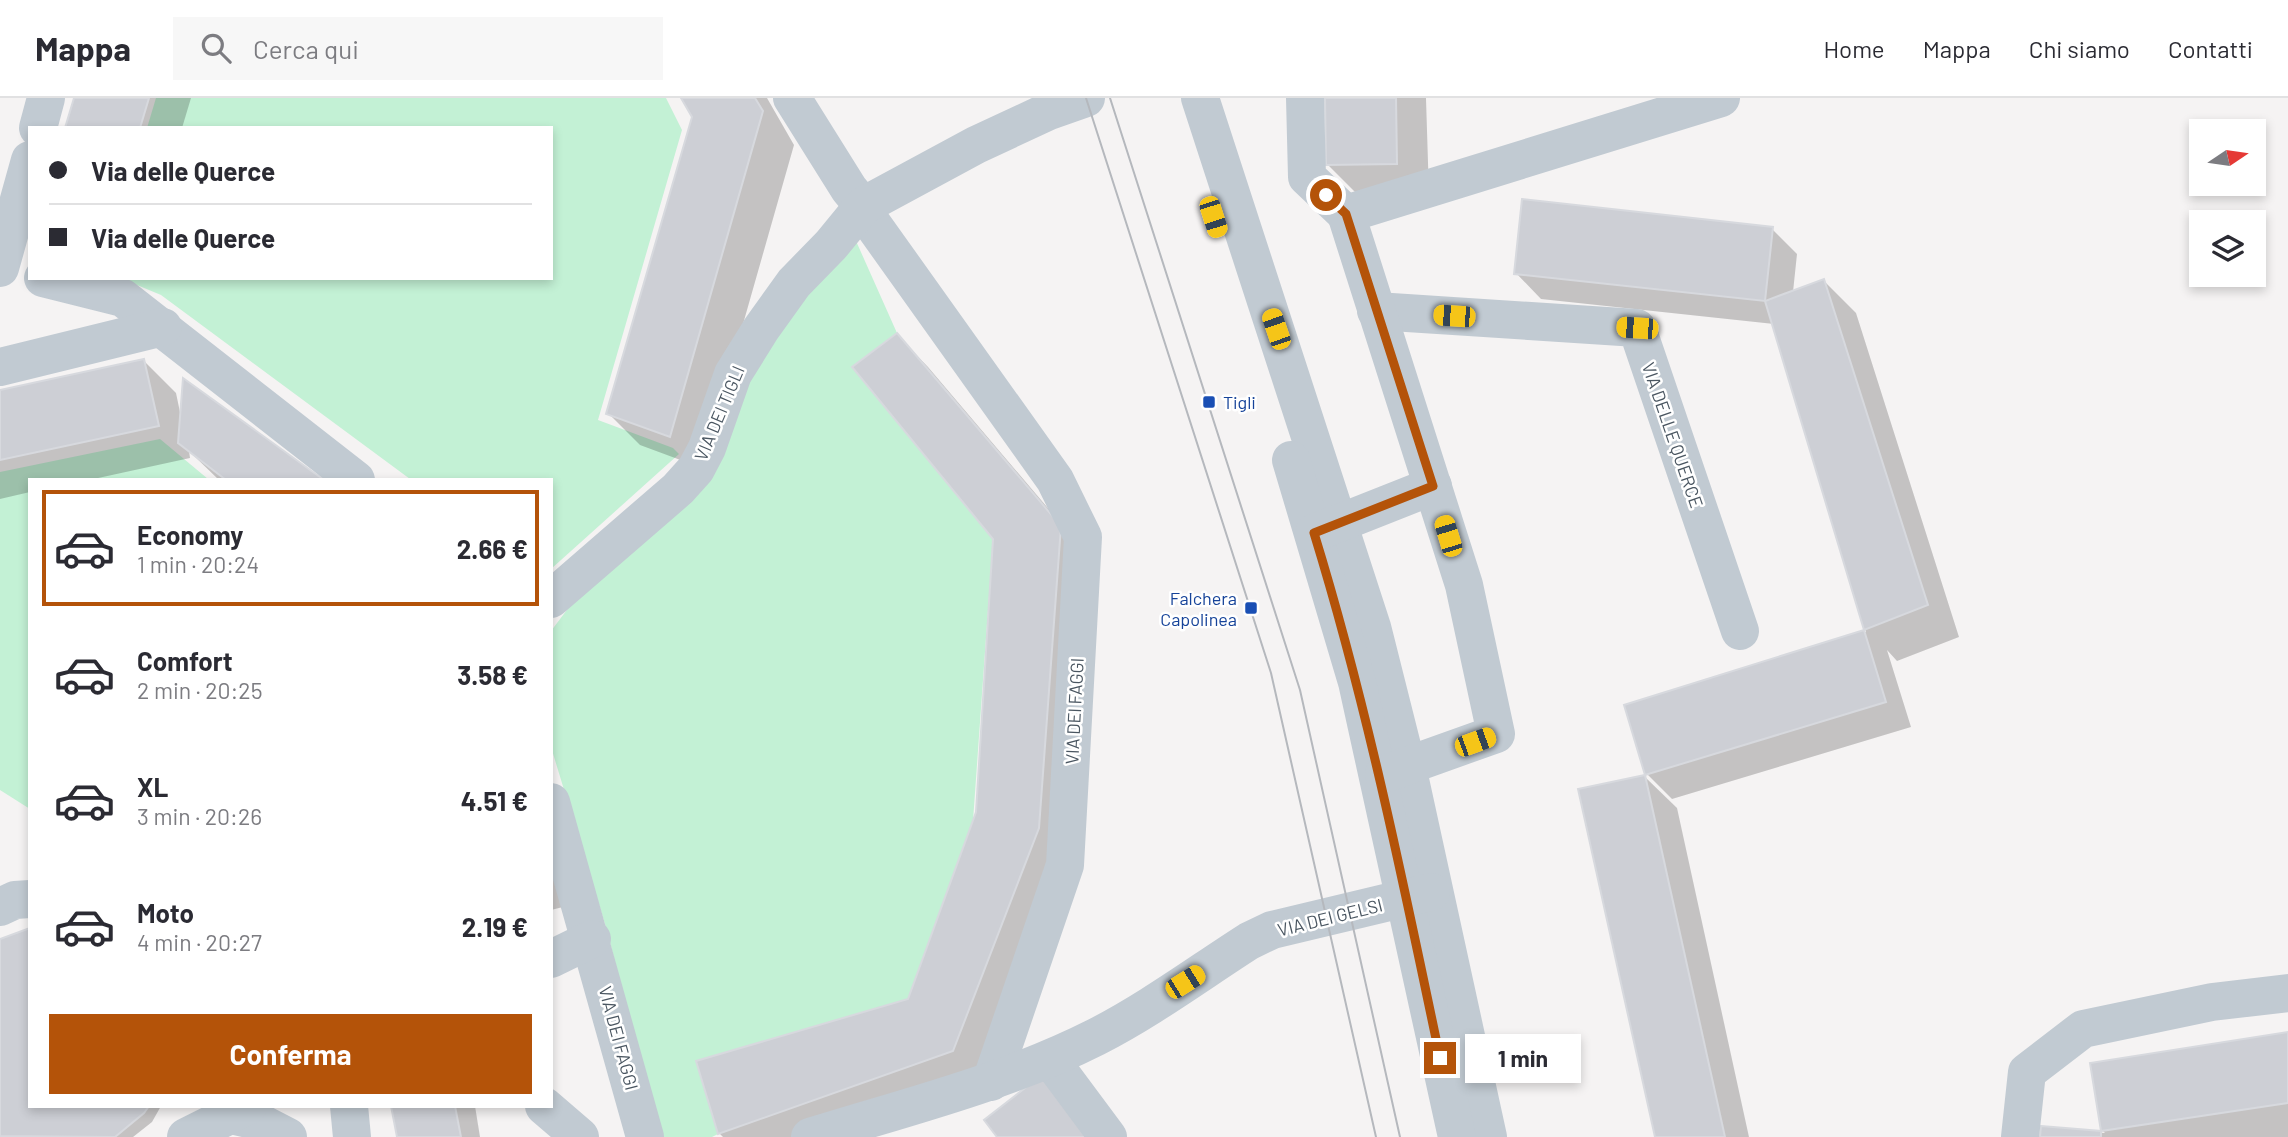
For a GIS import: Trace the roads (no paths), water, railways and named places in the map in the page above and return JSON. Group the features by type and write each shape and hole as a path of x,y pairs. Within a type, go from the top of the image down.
{"street":[{"path":"39,126 47,98"},
{"path":"792,98 849,189 863,206"},
{"name":"VIA DEI TIGLI","path":"553,596 678,489 696,470 707,448 733,374 761,329 794,283 831,245 863,206 976,145 1049,111 1086,98"},
{"path":"1174,98 1326,528 1371,627 1393,771 1420,895 1488,1137"},
{"path":"1200,98 1326,528"},
{"path":"1305,98 1307,177 1346,214 1464,585 1496,734 1393,771"},
{"path":"1346,214 1720,98"},
{"path":"28,165 0,268 28,275"},
{"name":"VIA DEI FAGGI","path":"863,206 877,232 1055,480 1083,537 1065,865 990,1082"},
{"path":"51,280 123,298 353,478"},
{"name":"VIA DELLE QUERCE","path":"1376,310 1637,328 1740,631"},
{"path":"0,367 163,327"},
{"path":"1326,528 1433,486"},
{"path":"553,809 592,939 553,958"},
{"path":"1420,895 1457,1137"},
{"name":"VIA DEI GELSI","path":"990,1082 1050,1059 1098,1036 1272,930 1420,895"},
{"path":"0,907 15,900 28,899"},
{"name":"VIA DEI FAGGI","path":"592,939 645,1137"},
{"path":"2020,1137 2027,1072 2082,1029 2212,1002 2288,993"},
{"path":"1050,1059 1108,1137"},
{"path":"810,1137 990,1082"},
{"path":"163,1137 183,1108"},
{"path":"349,1108 352,1137"},
{"path":"546,1108 580,1137"},
{"path":"186,1137 240,1110 288,1137"}],"tram line":[{"path":"1086,98 1271,673 1376,1137"},
{"path":"1110,98 1300,690 1400,1137"}],"place":[{"name":"Tigli","path":"1209,402"},
{"name":"Falchera Capolinea","path":"1251,608"}]}
